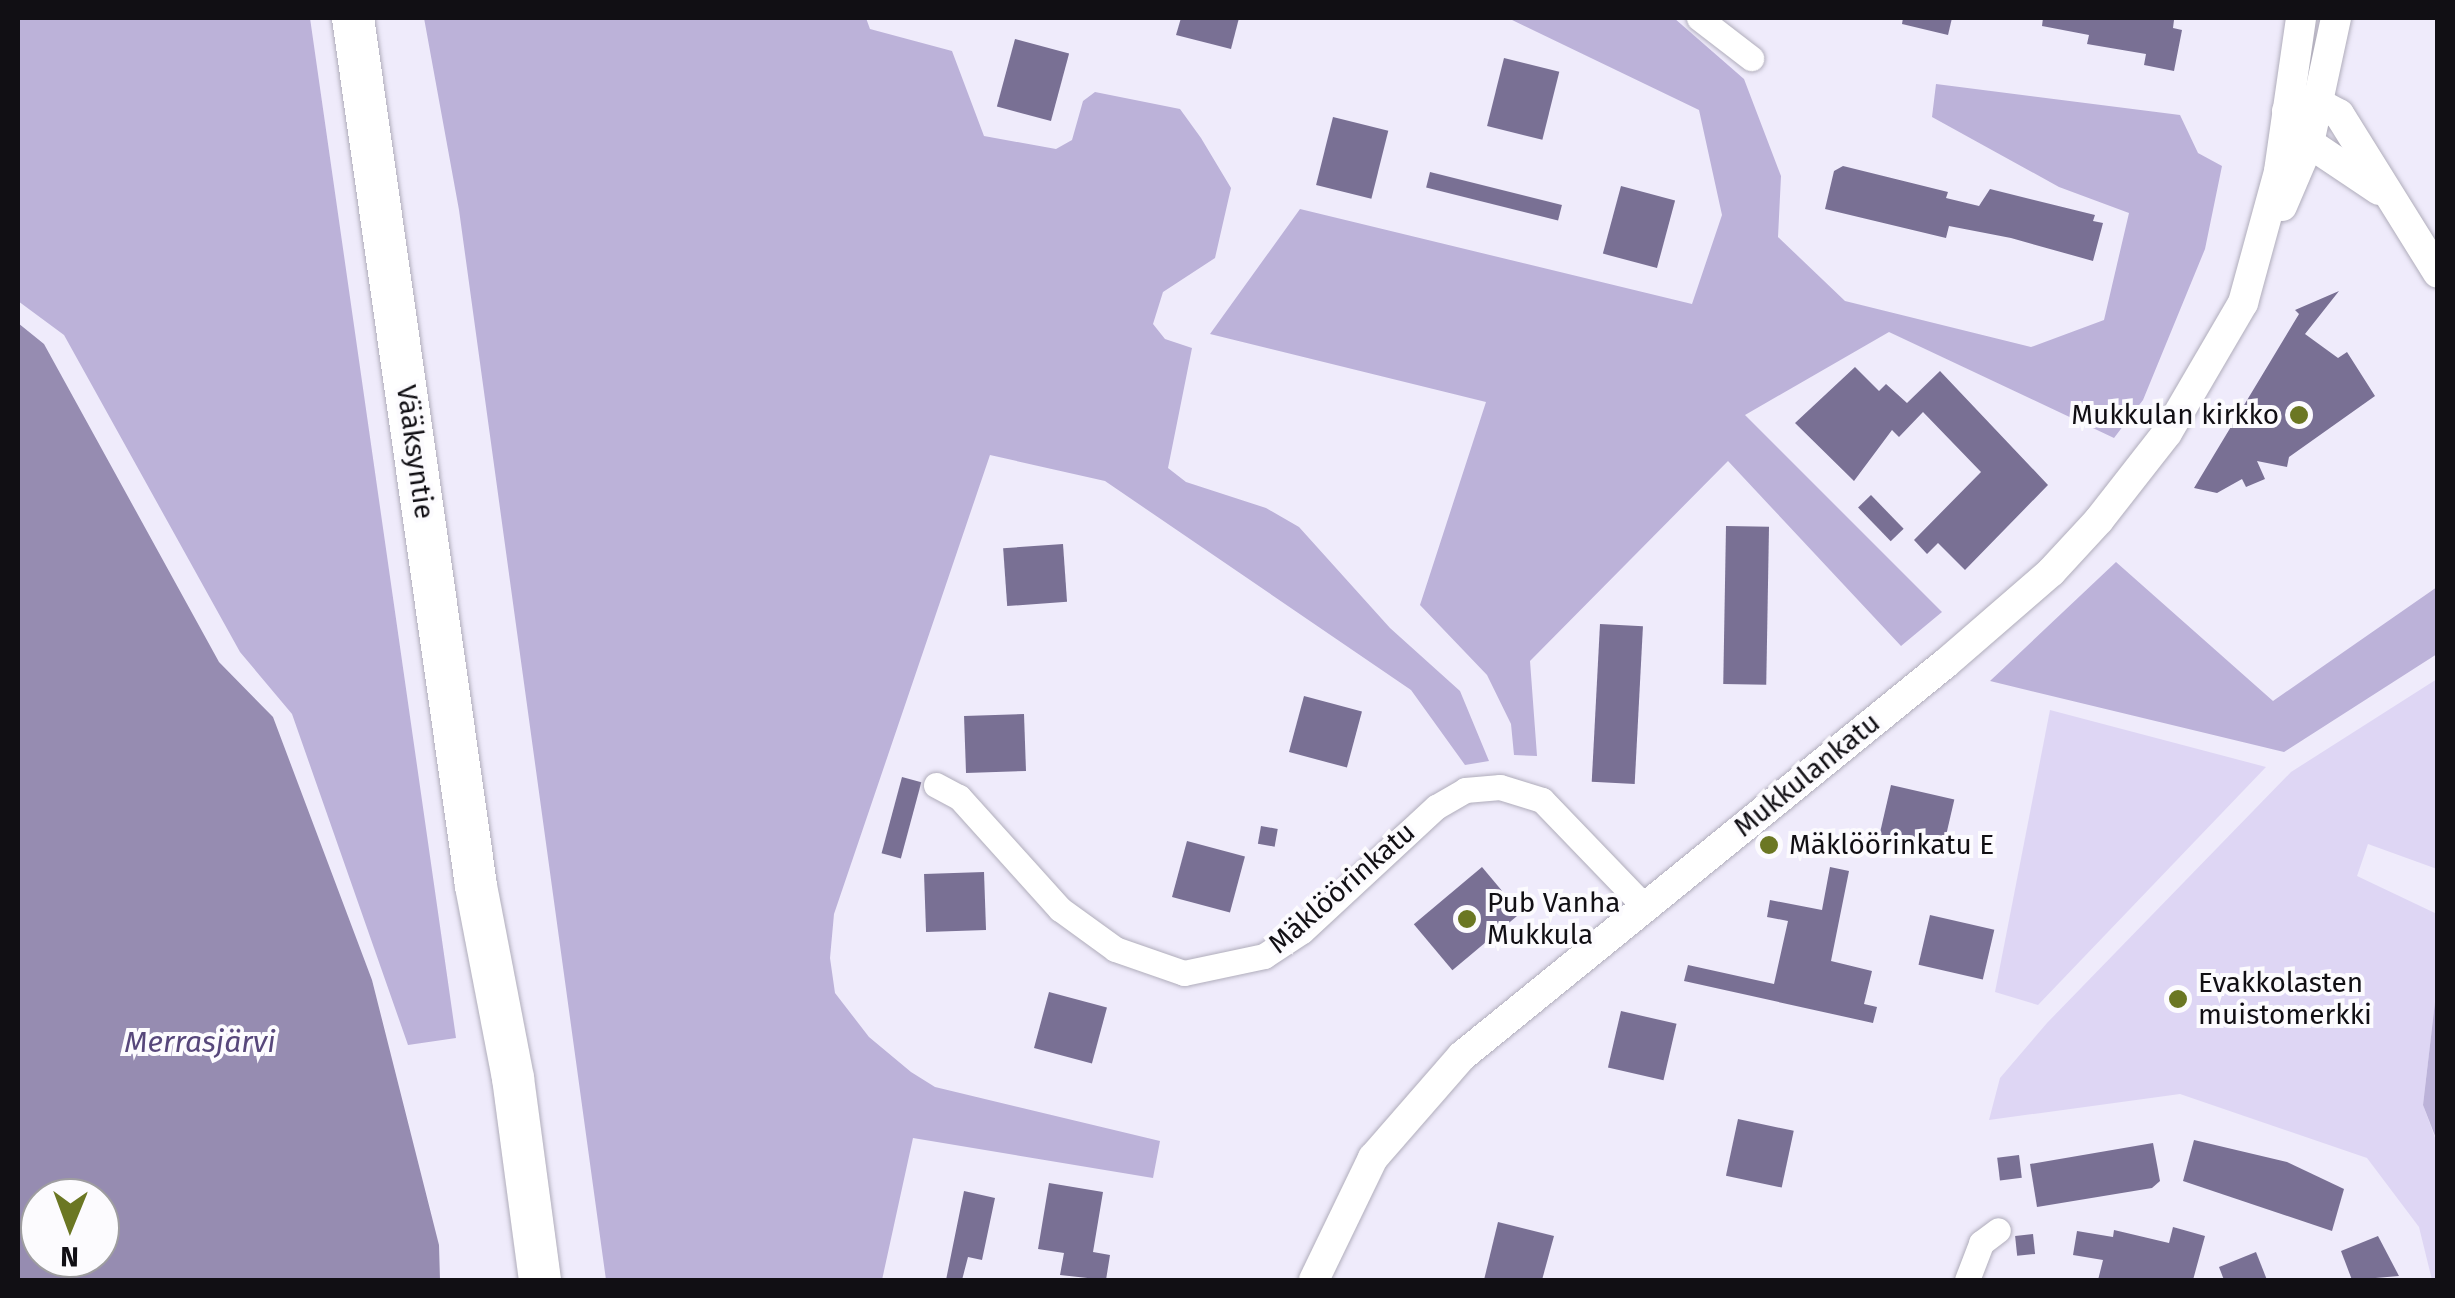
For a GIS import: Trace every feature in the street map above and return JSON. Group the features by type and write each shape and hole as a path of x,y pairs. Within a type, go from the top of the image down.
{"highway":[{"name":"Vääksyntie","path":"353,18 476,886 516,1280"},
{"name":"Vääksyntie","path":"476,886 513,1078 540,1280"}],"street":[{"path":"1699,18 1751,58"},
{"name":"Mukkulankatu","path":"2262,238 2309,143 2302,106 2301,18"},
{"name":"Mukkulankatu","path":"1314,1280 1374,1158 1412,1107 1462,1056 2051,572 2166,433 2243,303 2302,106 2336,18"},
{"path":"2302,106 2339,114 2438,272"},
{"path":"2309,143 2386,194"},
{"name":"Mäklöörinkatu","path":"936,785 959,797 1060,909 1116,949 1184,974 1264,956 1302,931 1436,807 1465,790 1500,787 1542,800 1644,906"},
{"path":"1967,1280 1981,1243 1998,1230"}],"shaded area":[{"path":"18,18 310,18 456,1038 408,1045 292,714 240,652 64,335 18,301"},
{"path":"424,18 866,18 870,29 952,51 984,136 1056,149 1072,140 1083,101 1095,92 1180,109 1201,138 1231,188 1215,258 1163,292 1153,324 1165,339 1192,348 1168,468 1186,482 1266,508 1299,527 1390,628 1460,691 1489,761 1465,765 1411,690 1105,481 990,455 834,914 830,958 835,993 869,1037 911,1072 935,1087 1160,1141 1153,1178 913,1138 882,1280 606,1280 459,210"},
{"path":"1508,18 1674,18 1744,79 1781,176 1778,237 1845,301 2031,347 2104,320 2129,213 2059,187 1932,117 1936,84 2180,115 2198,153 2222,166 2205,249 2143,400 2114,438 1889,332 1745,415 1942,612 1901,646 1728,461 1530,661 1537,756 1514,755 1511,724 1487,675 1420,605 1486,402 1210,334 1300,209 1692,304 1722,215 1699,110"},
{"path":"2116,562 2273,701 2437,587 2437,654 2284,752 1990,681"},
{"path":"2437,679 2437,869 2368,844 2357,876 2437,914 2437,985 2423,1105 2437,1143 2437,1280 2432,1280 2419,1227 2367,1158 2180,1094 1989,1120 2000,1078 2047,1023 2291,772"},
{"path":"2050,710 2266,767 2038,1005 1995,992"},
{"path":"2437,985 2437,1141 2423,1105"}],"water":[{"name":"Merrasjärvi","path":"18,323 44,344 219,662 273,717 372,980 439,1245 440,1280 18,1280"}],"building":[{"path":"1181,18 1239,18 1231,49 1176,35"},
{"path":"1903,18 1952,18 1948,35 1902,24"},
{"path":"2043,18 2174,20 2173,28 2182,30 2174,71 2144,65 2146,54 2087,44 2089,35 2042,26"},
{"path":"1015,39 1069,53 1051,121 997,107"},
{"path":"1504,58 1559,72 1542,140 1487,126"},
{"path":"1333,117 1388,131 1371,199 1316,185"},
{"path":"1843,166 1948,192 1946,198 1979,206 1990,189 2095,215 2093,221 2103,223 2093,261 2011,238 1949,226 1946,238 1825,209 1834,171"},
{"path":"1430,172 1562,205 1558,220 1426,188"},
{"path":"1621,186 1675,200 1657,268 1603,254"},
{"name":"Mukkulan kirkko","path":"2339,291 2305,334 2338,358 2347,352 2375,396 2289,457 2287,467 2257,461 2265,479 2246,487 2242,479 2217,493 2194,488 2299,314 2295,310"},
{"path":"1855,367 1879,391 1886,384 1907,403 1940,371 2048,485 1965,570 1938,543 1927,554 1914,540 1981,472 1923,412 1899,437 1892,430 1854,481 1795,423"},
{"path":"1871,495 1904,529 1891,541 1858,508"},
{"path":"1726,526 1769,527 1766,685 1723,684"},
{"path":"1063,544 1067,602 1007,606 1003,548"},
{"path":"1600,624 1643,626 1635,784 1592,782"},
{"path":"1304,696 1362,712 1347,768 1289,752"},
{"path":"1024,714 1026,771 966,773 964,716"},
{"path":"902,777 921,782 901,858 882,853"},
{"path":"1891,785 1954,800 1943,849 1880,835"},
{"path":"1261,826 1278,829 1275,847 1258,844"},
{"path":"1187,841 1245,857 1230,913 1172,897"},
{"name":"Pub Vanha Mukkula","path":"1482,867 1521,913 1452,970 1414,924"},
{"path":"1830,867 1849,871 1831,961 1872,971 1864,1004 1877,1007 1873,1023 1684,981 1688,965 1774,984 1788,921 1767,917 1770,900 1822,910"},
{"path":"984,872 986,930 926,932 924,874"},
{"path":"1930,915 1994,930 1983,980 1919,965"},
{"path":"1049,992 1107,1008 1092,1064 1034,1048"},
{"path":"1621,1011 1677,1024 1663,1080 1608,1068"},
{"path":"1738,1119 1794,1131 1782,1188 1726,1176"},
{"path":"2194,1140 2287,1162 2344,1189 2332,1231 2183,1181"},
{"path":"2153,1143 2160,1181 2152,1188 2037,1207 2030,1164"},
{"path":"2019,1155 2022,1178 2000,1181 1997,1158"},
{"path":"1049,1183 1103,1192 1093,1252 1110,1255 1106,1280 1060,1275 1064,1253 1038,1249"},
{"path":"964,1191 995,1198 982,1260 968,1257 962,1280 946,1280"},
{"path":"1498,1222 1554,1236 1542,1280 1484,1280"},
{"path":"2173,1227 2205,1236 2193,1280 2098,1280 2103,1260 2073,1255 2077,1231 2113,1237 2114,1230 2169,1243"},
{"path":"2033,1234 2035,1254 2017,1256 2015,1236"},
{"path":"2378,1236 2399,1276 2352,1280 2341,1251"},
{"path":"2256,1252 2267,1280 2224,1280 2219,1267"}],"place":[{"name":"Mukkulan kirkko","path":"2299,415"},
{"name":"Mäklöörinkatu E","path":"1769,845"},
{"name":"Pub Vanha Mukkula","path":"1467,919"},
{"name":"Evakkolasten muistomerkki","path":"2178,999"}]}
